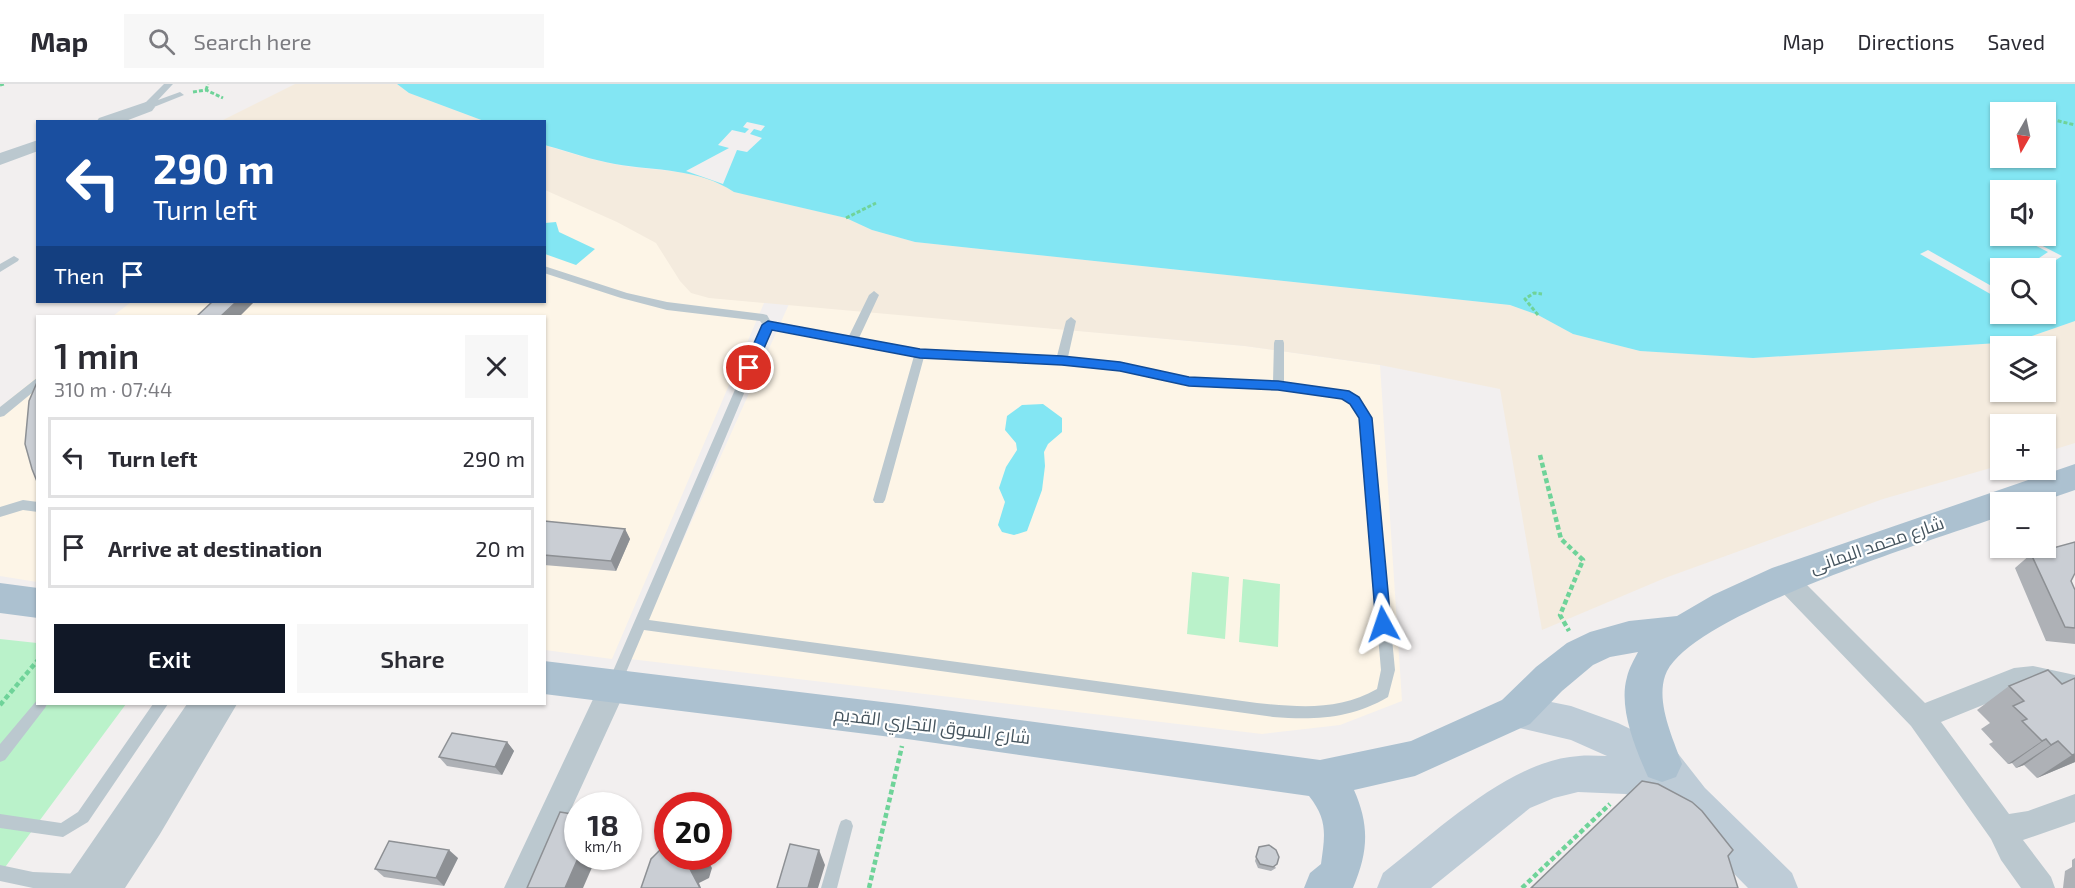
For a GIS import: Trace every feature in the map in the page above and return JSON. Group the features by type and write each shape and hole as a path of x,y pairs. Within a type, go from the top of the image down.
{"main road":[{"name":"شارع محمد اليمانى","path":"1656,772 1644,697 1646,677 1657,654 1687,630 1738,599 1784,578 2075,477"},
{"path":"0,598 36,603"},
{"name":"شارع محمد اليمانى","path":"1516,712 1549,679 1580,654 1603,644 1629,637 1687,630"},
{"name":"شارع السوق التجاري القديم","path":"546,677 907,722 1320,779 1415,758 1516,712"},
{"path":"1516,712 1571,723 1604,735 1656,772 1691,802 1777,888"},
{"path":"1398,888 1516,795 1551,780 1578,774 1625,775 1656,772"},
{"path":"1320,779 1339,802 1346,833 1342,865 1336,879 1325,888"}],"street":[{"path":"110,120 146,107"},
{"path":"0,159 36,146"},
{"path":"1784,578 1922,717 2002,829 2012,850 2040,888"},
{"path":"1922,717 2014,680 2033,678 2075,687"},
{"path":"519,888 613,687"},
{"path":"89,886 201,705"},
{"path":"89,886 150,824 222,705"},
{"path":"2002,829 2028,825 2075,808"}],"lane":[{"path":"146,107 169,84"},
{"path":"146,107 180,95"},
{"path":"0,269 14,260"},
{"path":"546,270 625,296 667,306 763,318 768,325 920,353 1062,360 1120,366 1189,382 1278,386 1344,394 1354,400 1365,418 1388,670 1383,693 1369,702 1346,710 1304,714 1257,709 640,624"},
{"path":"853,340 874,295"},
{"path":"1062,360 1071,321"},
{"path":"613,687 768,325"},
{"path":"1278,386 1279,343"},
{"path":"879,500 920,353"},
{"path":"0,413 36,383"},
{"path":"0,512 23,505 36,507"},
{"path":"0,754 39,705"},
{"path":"0,821 63,830 73,825 83,817 160,705"},
{"path":"829,888 846,826"},
{"path":"0,873 30,884 89,886"}],"path":[{"path":"0,85 4,84"},
{"path":"206,90 208,84"},
{"path":"180,95 206,90 223,98"},
{"path":"2056,120 2075,125"},
{"path":"846,218 876,203"},
{"path":"1538,315 1525,299 1534,293 1542,294"},
{"path":"1540,455 1561,539 1583,560 1560,615 1580,654"},
{"path":"0,705 36,662"},
{"path":"869,888 907,722"},
{"path":"1522,888 1622,793 1656,772"}],"shaded area":[{"path":"546,170 708,228 764,303 612,659 546,650 546,315 114,315 130,303 546,303"},
{"path":"789,304 1245,346 1380,365 1402,701 1340,725 1262,734 630,659"},
{"path":"36,378 36,582 0,576 0,407"}],"green space":[{"path":"1192,572 1229,577 1225,639 1187,634"},
{"path":"1243,579 1280,584 1278,647 1239,642"},
{"path":"0,639 36,643 36,705 125,705 0,874"}],"sand":[{"path":"295,84 397,84 409,93 481,120 223,120"},
{"path":"546,146 613,164 691,174 706,178 735,192 846,218 872,230 915,242 1510,305 1538,315 1573,334 1640,351 1753,358 1990,344 1990,402 2056,402 2056,336 2032,336 2075,321 2075,443 2056,449 2056,414 1990,414 1990,468 1883,499 1665,578 1542,630 1500,389 1380,365 1245,346 709,298 691,293 680,281 656,243 617,222 546,190"}],"water":[{"path":"397,84 2075,84 2075,321 2032,336 1990,336 1990,344 1753,358 1640,351 1573,334 1538,315 1510,305 915,242 872,230 846,218 734,192 706,178 691,174 606,162 548,146 546,145 546,120 481,120 409,93"},
{"path":"556,222 559,232 595,249 576,265 546,254 546,223"},
{"path":"1043,404 1062,418 1062,432 1048,444 1044,452 1042,490 1027,531 1014,535 1002,532 998,525 1005,502 999,488 1006,467 1017,450 1016,443 1005,430 1007,416 1022,405"}],"pier":[{"path":"747,122 765,126 761,131 754,129 750,134 762,138 747,152 737,150 723,184 686,171 729,148 718,145 732,130 745,133 749,129 743,127"},
{"path":"2036,246 2042,246 2062,256 2056,260 2056,258 2039,258 2048,252"},
{"path":"1928,250 1990,285 1990,294 1920,254"}],"building":[{"path":"211,303 235,303 222,315 198,315"},
{"path":"36,385 36,479 25,444 29,401"},
{"path":"546,521 625,529 611,561 546,555"},
{"path":"2075,542 2075,573 2071,581 2075,590 2075,628 2065,627 2033,558 2056,558 2056,547"},
{"path":"2048,670 2062,684 2075,678 2075,754 2072,755 2058,741 2051,745 2046,739 2042,741 2022,721 2027,719 2013,706 2024,701 2009,686"},
{"path":"452,733 507,742 495,767 439,757"},
{"path":"1642,781 1658,784 1692,802 1702,811 1733,850 1728,856 1738,888 1531,888"},
{"path":"560,812 564,813 564,870 573,870 565,888 527,888"},
{"path":"389,841 449,850 436,878 375,869"},
{"path":"790,844 819,850 808,888 777,888"},
{"path":"1269,845 1276,850 1279,857 1277,864 1273,867 1260,864 1256,857 1259,847"},
{"path":"654,856 654,870 691,870 700,888 641,888"}],"route":[{"path":"749,368 768,325 920,353 1062,360 1120,366 1189,382 1278,386 1344,394 1354,400 1365,418 1383,624"}]}
